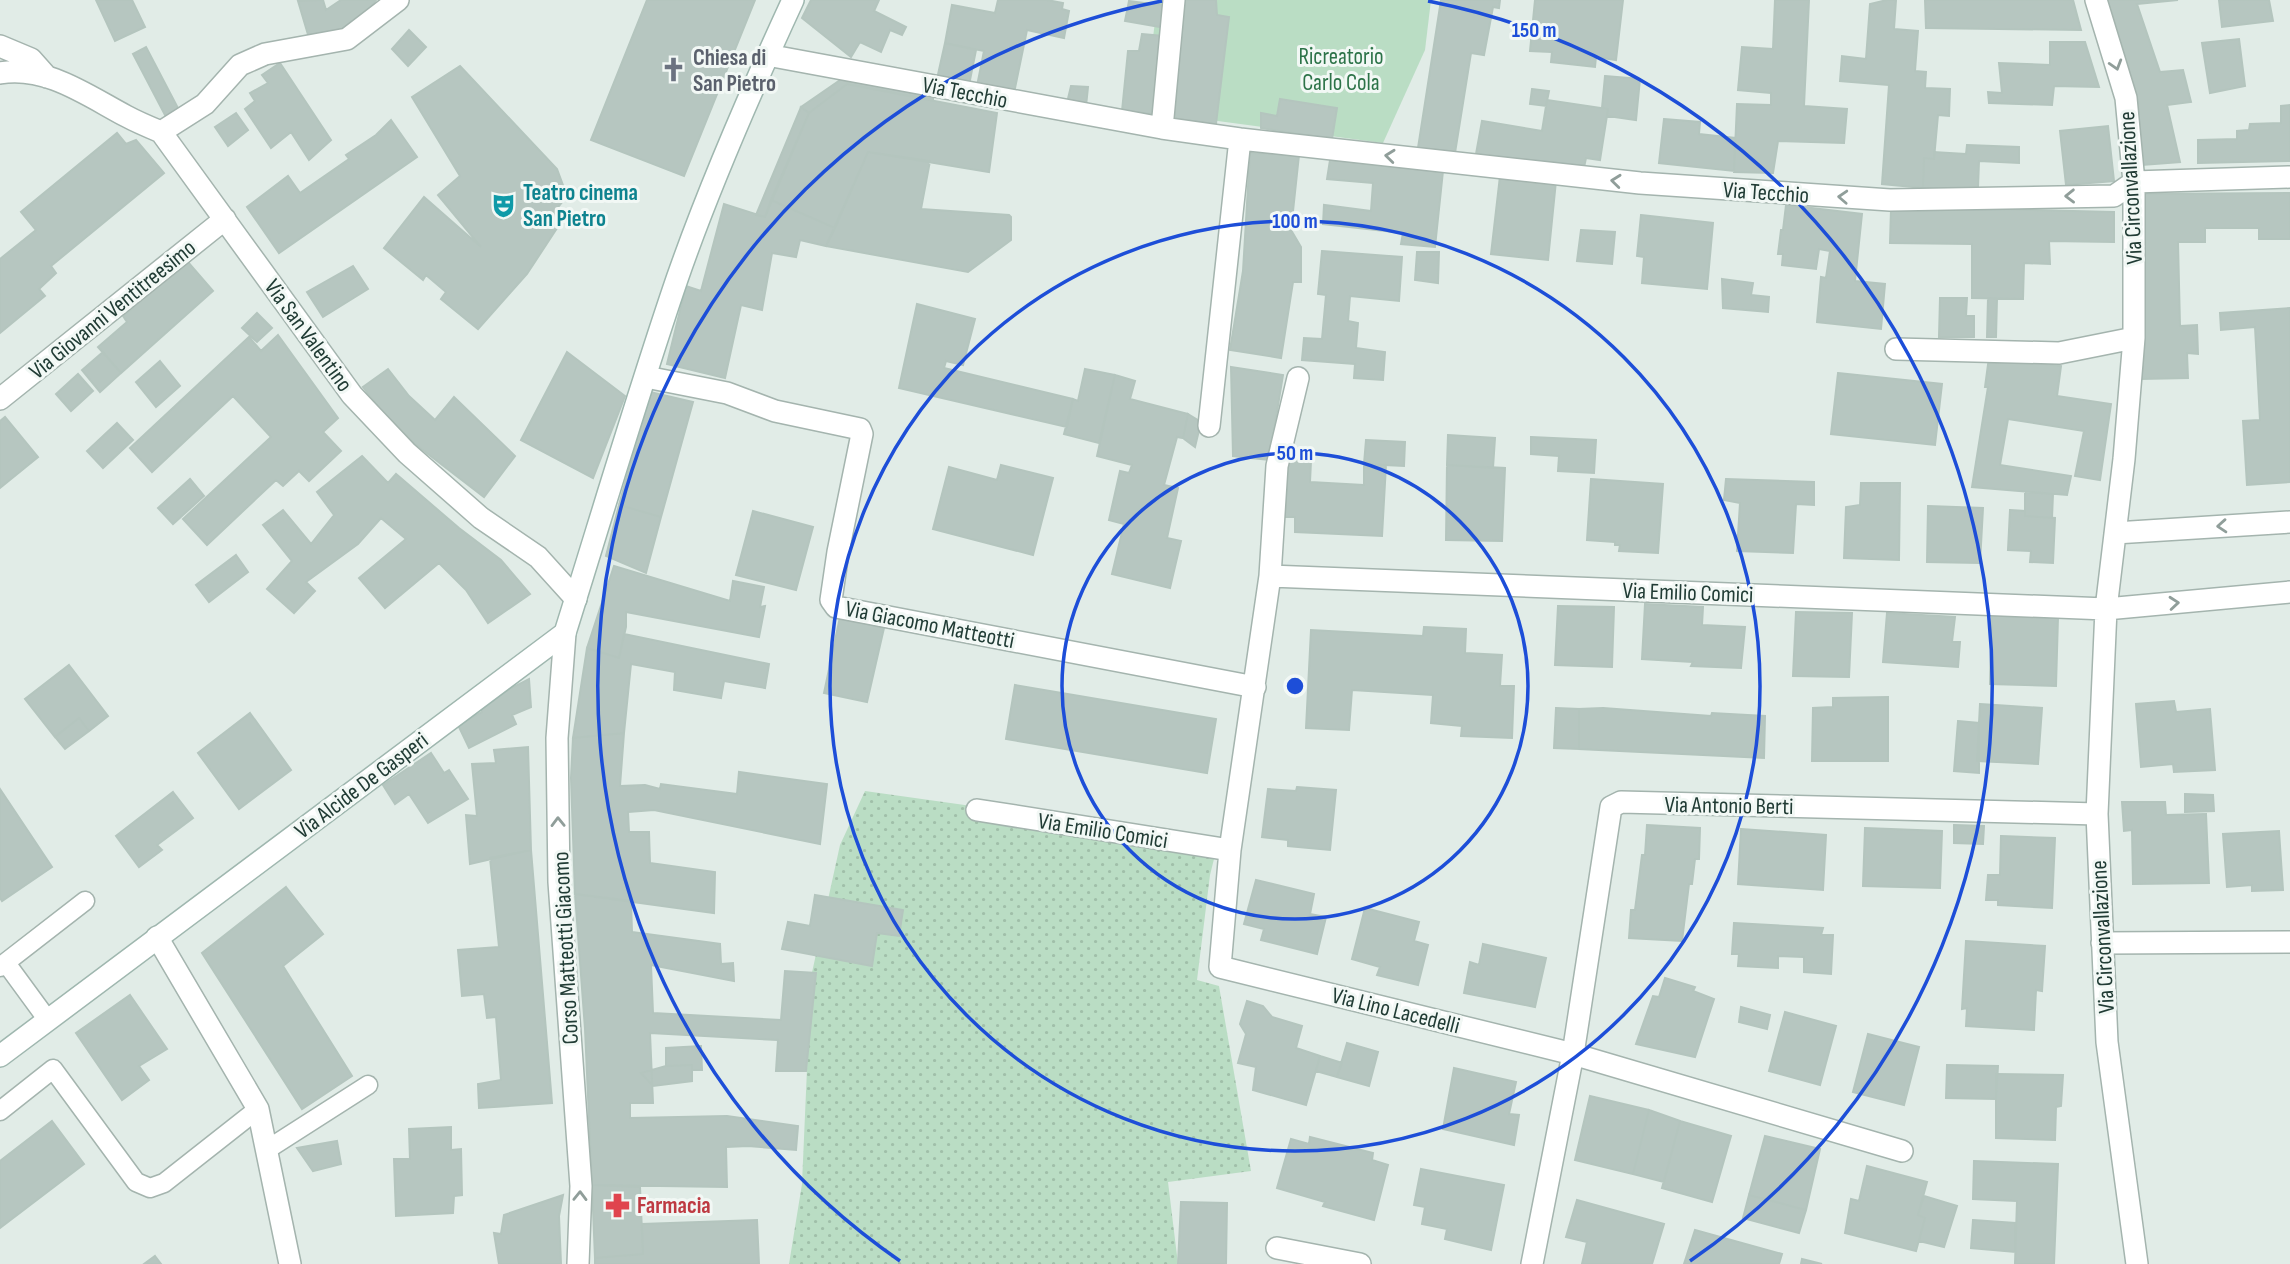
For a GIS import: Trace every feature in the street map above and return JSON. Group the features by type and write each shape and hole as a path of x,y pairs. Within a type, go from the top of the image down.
{"street":[{"path":"161,132 205,104 240,65 265,54 347,39 398,0"},
{"path":"565,633 594,545 624,438 678,278 704,207 767,55 793,0"},
{"path":"1162,128 1174,0"},
{"name":"Via Circonvallazione","path":"2096,0 2126,98 2134,181 2134,338 2124,459 2106,609 2097,814 2108,1042 2137,1264"},
{"path":"0,46 31,59 47,77"},
{"name":"Via Tecchio","path":"767,55 1162,128 1640,183 1890,200 2114,196 2134,181 2290,177"},
{"path":"0,73 10,71 47,77"},
{"name":"Via San Valentino","path":"47,77 88,93 126,116 161,132 352,395 407,453 481,518 538,557 576,599"},
{"path":"1209,426 1240,139"},
{"name":"Via Giovanni Ventitreesimo","path":"0,399 225,219"},
{"path":"1896,349 2059,353 2134,338"},
{"name":"Via Giacomo Matteotti","path":"646,377 727,393 775,411 860,429 862,434 831,600 836,607 1255,687"},
{"path":"1230,850 1270,576 1277,466 1298,378"},
{"path":"2115,533 2290,522"},
{"name":"Via Emilio Comici","path":"1270,576 2106,609"},
{"path":"2106,609 2290,592"},
{"name":"Via Alcide De Gasperi","path":"0,1056 565,633"},
{"name":"Corso Matteotti Giacomo","path":"565,633 557,737 559,881 581,1186 578,1264"},
{"name":"Via Antonio Berti","path":"1573,1054 1611,807 1621,802 2097,814"},
{"name":"Via Emilio Comici","path":"977,810 1230,850"},
{"name":"Via Lino Lacedelli","path":"1230,850 1220,967 1573,1054 1902,1151"},
{"path":"157,937 258,1109 290,1264"},
{"path":"2102,943 2290,942"},
{"path":"1532,1264 1573,1054"},
{"path":"1277,1248 1360,1264"}],"lane":[{"path":"47,1019 3,965 85,901"},
{"path":"0,1111 53,1069 136,1182 150,1188 164,1183 258,1109"},
{"path":"268,1149 368,1085"}],"green space":[{"name":"Ricreatorio Carlo Cola","path":"1158,0 1431,0 1425,50 1383,143 1143,111"},
{"path":"865,791 1093,823 1216,851 1210,875 1197,980 1219,986 1251,1171 1168,1182 1178,1264 789,1264 802,1184 811,977 840,845"}],"building":[{"path":"96,0 132,0 145,27 115,41"},
{"path":"323,0 326,10 341,0 376,0 364,15 340,35 309,38 298,1"},
{"name":"Chiesa di San Pietro","path":"647,0 755,0 684,176 591,140"},
{"path":"811,0 879,0 874,11 906,27 902,35 890,30 881,52 860,42 851,57 802,18"},
{"path":"998,0 1047,0 1063,3 1062,9 1069,11 1064,38 1027,30 1014,93 977,86 984,51 945,43 952,5 995,13"},
{"path":"1184,0 1216,0 1217,15 1229,17 1216,124 1170,118"},
{"path":"1441,0 1500,0 1499,8 1493,7 1484,55 1471,53 1455,153 1418,148"},
{"path":"1535,0 1623,0 1616,60 1596,57 1595,67 1551,62 1552,52 1530,51"},
{"path":"1775,0 1809,0 1804,106 1847,109 1844,143 1778,141 1773,173 1734,172 1737,104 1771,105 1771,93 1738,90 1742,47 1773,49"},
{"path":"1896,0 1894,29 1918,31 1915,71 1926,72 1925,88 1950,89 1949,116 1938,115 1934,159 1924,158 1923,188 1882,184 1889,85 1840,81 1842,56 1866,59 1870,4"},
{"path":"1925,0 2073,0 2081,30 1926,28"},
{"path":"2102,0 2178,0 2137,4 2160,72 2183,70 2191,102 2167,105 2180,162 2142,165"},
{"path":"2219,0 2269,0 2273,21 2222,27"},
{"path":"1129,1 1168,6 1166,28 1125,21"},
{"path":"409,30 426,47 408,66 392,49"},
{"path":"1142,34 1163,36 1156,114 1122,111 1128,51 1139,51"},
{"path":"2239,39 2245,86 2210,93 2202,43"},
{"path":"2050,42 2085,42 2099,87 2054,86 2052,105 1989,103 1988,92 2002,93 1999,63 2050,65"},
{"path":"945,43 976,50 969,85 937,79"},
{"path":"146,47 179,110 166,117 133,54"},
{"path":"280,63 331,140 309,160 291,132 271,148 245,109 255,101 250,93 268,83 262,75"},
{"name":"Teatro cinema San Pietro","path":"460,66 557,169 567,196 554,212 561,222 527,274 478,329 441,299 446,292 426,275 423,280 384,248 424,197 481,247 438,195 460,176 412,97"},
{"path":"846,76 847,84 809,113 801,107"},
{"path":"846,76 934,91 933,100 847,84"},
{"path":"1605,76 1640,79 1636,120 1607,116 1608,109 1602,108"},
{"path":"847,84 997,113 989,172 868,152 835,228 771,200 809,113"},
{"path":"1071,86 1088,87 1086,106 1067,103"},
{"path":"1532,89 1549,91 1546,106 1530,104"},
{"path":"1280,99 1337,108 1332,139 1261,128 1261,113 1277,116"},
{"path":"1547,100 1608,109 1600,160 1586,158 1583,172 1476,154 1482,121 1542,131"},
{"path":"2290,105 2290,161 2198,163 2198,140 2237,139 2237,131 2249,130 2250,124 2281,123 2281,106"},
{"path":"801,107 809,113 765,217 756,215"},
{"path":"236,113 248,130 228,146 215,127"},
{"path":"1664,119 1700,122 1699,134 1735,138 1734,171 1659,163"},
{"path":"391,120 417,157 279,253 247,207 288,176 300,193 349,159 346,155 376,135"},
{"path":"2108,126 2114,181 2066,185 2060,131"},
{"path":"117,133 126,144 136,140 164,173 51,266 56,273 39,289 45,296 0,333 0,259 36,230 21,212"},
{"path":"1967,145 2019,147 2019,163 1979,161 1978,188 1923,188 1924,158 1934,159 1934,152 1966,154"},
{"path":"868,152 930,161 921,209 1009,215 1011,240 968,272 826,246"},
{"path":"1250,153 1299,155 1291,230 1301,247 1301,282 1293,282 1281,358 1230,350 1243,271"},
{"path":"1330,160 1443,171 1435,247 1401,244 1403,233 1323,224 1324,205 1371,211 1373,183 1327,179"},
{"path":"1500,176 1556,181 1548,260 1491,254"},
{"path":"2290,193 2290,239 2259,239 2259,228 2205,228 2205,242 2178,242 2180,326 2197,325 2198,354 2187,353 2188,378 2141,379 2138,194"},
{"path":"771,200 835,228 826,246 800,240 796,257 772,253 762,310 741,305 725,378 667,364 686,286 701,291 724,204 765,217"},
{"path":"1786,205 1862,214 1855,281 1885,284 1881,329 1817,322 1821,277 1826,278 1830,251 1819,249 1816,269 1782,265 1783,254 1778,254"},
{"path":"1891,210 2114,212 2114,242 2049,241 2050,264 2024,263 2023,299 1972,298 1972,244 1890,243"},
{"path":"1641,215 1713,223 1707,289 1642,283 1644,257 1637,256"},
{"path":"1581,230 1615,232 1612,264 1577,261"},
{"path":"1322,251 1402,257 1399,301 1350,296 1348,321 1358,323 1356,348 1385,352 1383,380 1354,378 1355,364 1302,360 1304,338 1322,339 1326,295 1318,294"},
{"path":"1417,252 1439,252 1438,283 1415,280"},
{"path":"187,261 213,291 121,373 98,347 127,322 123,316"},
{"path":"353,266 368,289 323,317 307,292"},
{"path":"1722,279 1753,283 1751,295 1769,297 1768,312 1723,308"},
{"path":"1940,298 1967,298 1966,316 1974,316 1974,337 1939,337"},
{"path":"1988,298 1997,299 1996,337 1987,337"},
{"path":"917,304 975,319 963,365 946,361 944,368 1073,399 1067,427 899,388"},
{"path":"2290,308 2290,482 2247,485 2243,421 2260,420 2255,327 2221,330 2220,313"},
{"path":"257,313 272,328 257,342 242,328"},
{"path":"278,335 338,418 323,432 341,451 309,481 299,471 283,486 276,480 207,545 183,519 271,437 233,396 152,472 130,448 249,337 261,351"},
{"path":"103,352 121,373 100,392 82,370"},
{"path":"567,352 625,396 593,478 521,440"},
{"path":"1989,357 2061,366 2057,396 2111,404 2100,480 2075,476 2084,431 2008,419 2000,465 2071,476 2067,495 1972,487 1988,387 1985,387"},
{"path":"160,361 180,386 156,407 136,382"},
{"path":"1231,367 1283,375 1269,460 1233,456"},
{"path":"388,369 409,396 435,420 454,397 515,456 484,497 415,444 383,413 363,387"},
{"path":"1085,369 1115,375 1099,443 1064,434 1073,399 1078,401"},
{"path":"1838,373 1942,384 1935,445 1831,434"},
{"path":"78,374 93,391 71,411 56,394"},
{"path":"1115,375 1135,381 1130,399 1188,414 1183,438 1177,437 1164,485 1178,488 1167,538 1181,541 1170,588 1112,574 1124,524 1109,520 1120,471 1129,473 1132,465 1097,456"},
{"path":"650,392 693,402 661,517 619,505"},
{"path":"1188,414 1201,422 1195,447 1183,438"},
{"path":"5,417 38,457 0,488 0,421"},
{"path":"117,423 133,440 103,468 87,451"},
{"path":"1448,435 1495,438 1493,468 1447,465"},
{"path":"1531,437 1596,440 1594,473 1558,471 1559,456 1531,454"},
{"path":"1366,440 1405,442 1404,466 1364,464"},
{"path":"362,456 388,483 396,474 501,560 530,594 488,623 466,590 439,563 385,608 359,578 406,539 381,518 358,544 306,582 315,591 294,613 267,589 292,561 263,525 283,510 311,544 334,515 317,492"},
{"path":"1286,460 1311,461 1310,482 1364,485 1364,464 1386,465 1382,536 1295,532 1295,517 1283,517"},
{"path":"1001,465 1053,478 1033,555 933,529 949,467 997,480"},
{"path":"1447,465 1505,468 1502,541 1446,540"},
{"path":"190,479 204,496 173,524 158,508"},
{"path":"1591,479 1663,484 1658,553 1619,551 1620,545 1615,545 1615,542 1587,540"},
{"path":"1726,479 1814,482 1814,505 1796,504 1793,553 1737,551 1740,503 1724,500"},
{"path":"1861,483 1900,483 1899,560 1844,558 1846,507 1860,505"},
{"path":"2025,492 2053,494 2052,518 2025,516"},
{"path":"619,505 661,517 646,573 606,556"},
{"path":"1928,506 1983,508 1980,563 1927,562"},
{"path":"2010,510 2025,511 2025,516 2055,518 2053,563 2030,562 2031,551 2008,550"},
{"path":"753,511 813,527 796,590 736,575"},
{"path":"236,555 248,572 209,602 196,585"},
{"path":"614,566 730,601 733,581 764,587 760,607 765,606 759,637 626,612 626,627 619,658 587,648"},
{"path":"1645,604 1703,607 1702,625 1745,627 1741,668 1691,666 1693,662 1642,659"},
{"path":"1558,606 1614,607 1612,667 1555,665"},
{"path":"1796,612 1852,613 1849,677 1793,676"},
{"path":"1887,613 1955,617 1952,642 1960,642 1958,667 1883,662"},
{"path":"1992,615 2058,617 2056,686 1990,684"},
{"path":"840,617 884,628 867,702 824,693"},
{"path":"1424,627 1466,629 1465,653 1502,655 1500,686 1514,686 1512,738 1461,736 1462,726 1431,723 1433,695 1352,690 1349,730 1306,728 1311,630 1423,636"},
{"path":"624,634 769,664 765,688 724,681 721,698 674,690 675,672 631,664 624,733 573,738 587,648 619,658"},
{"path":"69,665 108,716 89,731 79,718 55,737 25,699"},
{"path":"529,679 531,707 512,715 516,724 469,748 458,725 482,712 479,705"},
{"path":"1015,685 1216,719 1207,773 1006,739"},
{"path":"1888,697 1888,761 1812,761 1813,708 1833,707 1833,698"},
{"path":"2174,701 2176,712 2210,709 2215,770 2174,772 2173,764 2141,767 2136,704"},
{"path":"1980,704 2042,708 2038,764 1977,761"},
{"path":"1556,708 1579,709 1579,749 1554,748"},
{"path":"1603,708 1711,716 1712,713 1765,716 1764,758 1579,749 1579,709"},
{"path":"250,713 291,770 239,809 198,753"},
{"path":"79,718 89,731 65,749 55,737"},
{"path":"1958,721 1979,723 1979,773 1954,771"},
{"path":"624,733 620,786 645,785 660,789 661,784 737,794 739,772 827,784 820,844 654,810 628,812 629,832 649,832 650,863 715,872 714,913 575,894 571,778 573,738"},
{"path":"528,747 531,850 470,864 466,815 477,816 472,764 496,763 494,750"},
{"path":"431,753 444,773 449,770 468,799 428,823 409,794 395,804 383,785"},
{"path":"1297,787 1336,790 1330,850 1288,846 1288,840 1262,837 1268,789 1296,791"},
{"path":"0,789 52,867 2,901 0,898"},
{"path":"173,792 193,818 157,845 162,850 139,867 116,836"},
{"path":"2185,794 2213,795 2214,811 2185,812"},
{"path":"2122,802 2165,802 2166,815 2206,814 2209,883 2133,884 2132,830 2124,831"},
{"path":"1647,825 1700,828 1699,859 1695,859 1692,884 1689,884 1682,941 1629,938 1631,910 1635,910 1642,855 1645,855"},
{"path":"1954,825 1984,826 1983,844 1954,843"},
{"path":"1865,828 1942,831 1940,888 1863,886"},
{"path":"1741,829 1826,835 1823,890 1738,884"},
{"path":"2279,831 2283,890 2252,891 2252,885 2227,887 2223,834"},
{"path":"2001,836 2055,838 2052,908 1998,905 1998,900 1986,900 1988,875 2000,875"},
{"path":"531,850 552,1103 479,1108 478,1084 501,1080 496,1017 487,1018 484,994 462,996 458,950 499,947 490,858"},
{"path":"1256,880 1314,894 1310,914 1326,917 1317,954 1261,940 1264,929 1244,924"},
{"path":"286,887 323,934 283,966 352,1076 302,1109 202,953"},
{"path":"575,894 631,901 632,932 720,944 721,964 733,963 734,981 651,965 653,1013 781,1020 785,971 816,973 806,1071 776,1071 778,1040 650,1033 653,1103 630,1103 630,1118 727,1116 798,1126 796,1150 726,1147 727,1187 592,1185 585,1029"},
{"path":"815,895 903,910 899,936 877,933 872,966 782,949 788,922 810,926"},
{"path":"1365,908 1419,922 1414,941 1428,945 1418,985 1377,975 1380,967 1352,959"},
{"path":"1734,923 1823,928 1821,935 1833,935 1831,974 1804,972 1804,957 1778,956 1778,968 1738,966 1739,954 1732,954"},
{"path":"1966,941 2045,946 2042,991 2036,990 2034,1030 1966,1026 1967,1008 1962,1009"},
{"path":"1483,944 1546,958 1535,1007 1464,993 1470,962 1479,965"},
{"path":"1665,978 1695,987 1693,991 1714,999 1695,1057 1636,1044 1653,996 1659,997"},
{"path":"130,995 167,1049 139,1066 149,1080 122,1100 76,1033"},
{"path":"1247,1001 1263,1006 1272,1017 1302,1026 1296,1048 1320,1056 1306,1105 1253,1090 1256,1067 1238,1063 1246,1034 1240,1024"},
{"path":"1741,1007 1770,1015 1767,1029 1739,1022"},
{"path":"1785,1012 1836,1026 1820,1085 1769,1071"},
{"path":"1868,1034 1919,1047 1904,1105 1853,1092"},
{"path":"1347,1043 1378,1052 1369,1086 1337,1077"},
{"path":"701,1046 702,1070 692,1070 692,1065 666,1066 666,1048"},
{"path":"1320,1056 1342,1063 1337,1077 1316,1071"},
{"path":"692,1065 692,1081 653,1086 641,1073 666,1066"},
{"path":"1947,1065 1998,1066 1996,1099 1946,1098"},
{"path":"1454,1068 1516,1082 1509,1114 1519,1115 1514,1145 1443,1129"},
{"path":"1996,1074 2063,1075 2061,1106 2056,1107 2055,1140 1996,1138"},
{"path":"1590,1096 1649,1110 1633,1174 1575,1160"},
{"path":"1649,1110 1680,1121 1664,1182 1633,1174"},
{"path":"52,1121 84,1164 0,1228 0,1161"},
{"path":"1680,1121 1731,1136 1712,1202 1662,1188"},
{"path":"451,1127 451,1150 461,1149 462,1195 454,1196 453,1213 396,1216 394,1159 410,1159 409,1129"},
{"path":"1765,1136 1820,1149 1806,1210 1749,1195"},
{"path":"1310,1137 1373,1153 1372,1160 1388,1165 1374,1220 1323,1206 1325,1202 1277,1188 1291,1139 1309,1144"},
{"path":"337,1141 341,1164 313,1171 297,1148"},
{"path":"1974,1161 2058,1164 2054,1264 2015,1264 2017,1201 1973,1199"},
{"path":"1867,1166 1927,1182 1918,1215 1925,1218 1916,1251 1845,1233 1851,1199 1859,1201"},
{"path":"1421,1169 1504,1185 1491,1250 1445,1239 1447,1229 1422,1224 1425,1207 1414,1205"},
{"name":"Farmacia","path":"592,1185 640,1187 643,1254 595,1258"},
{"path":"563,1195 559,1216 561,1264 499,1264 494,1233 501,1234 504,1215"},
{"path":"1749,1195 1806,1210 1799,1233 1743,1218"},
{"path":"1924,1196 1957,1206 1944,1247 1919,1241 1925,1218 1918,1215"},
{"path":"1577,1200 1664,1224 1652,1264 1582,1264 1587,1242 1566,1237"},
{"path":"1181,1202 1227,1203 1226,1264 1178,1264"},
{"path":"757,1220 759,1264 595,1264 595,1258 643,1254 642,1224"},
{"path":"1973,1220 2015,1223 2015,1252 1971,1248"},
{"path":"1695,1230 1782,1254 1779,1264 1684,1264"},
{"path":"155,1256 161,1264 144,1264"},
{"path":"1802,1259 1822,1264 1801,1264"}],"place":[{"name":"Chiesa di San Pietro","path":"673,70"},
{"name":"Teatro cinema San Pietro","path":"503,205"},
{"name":"Farmacia","path":"617,1205"}]}
